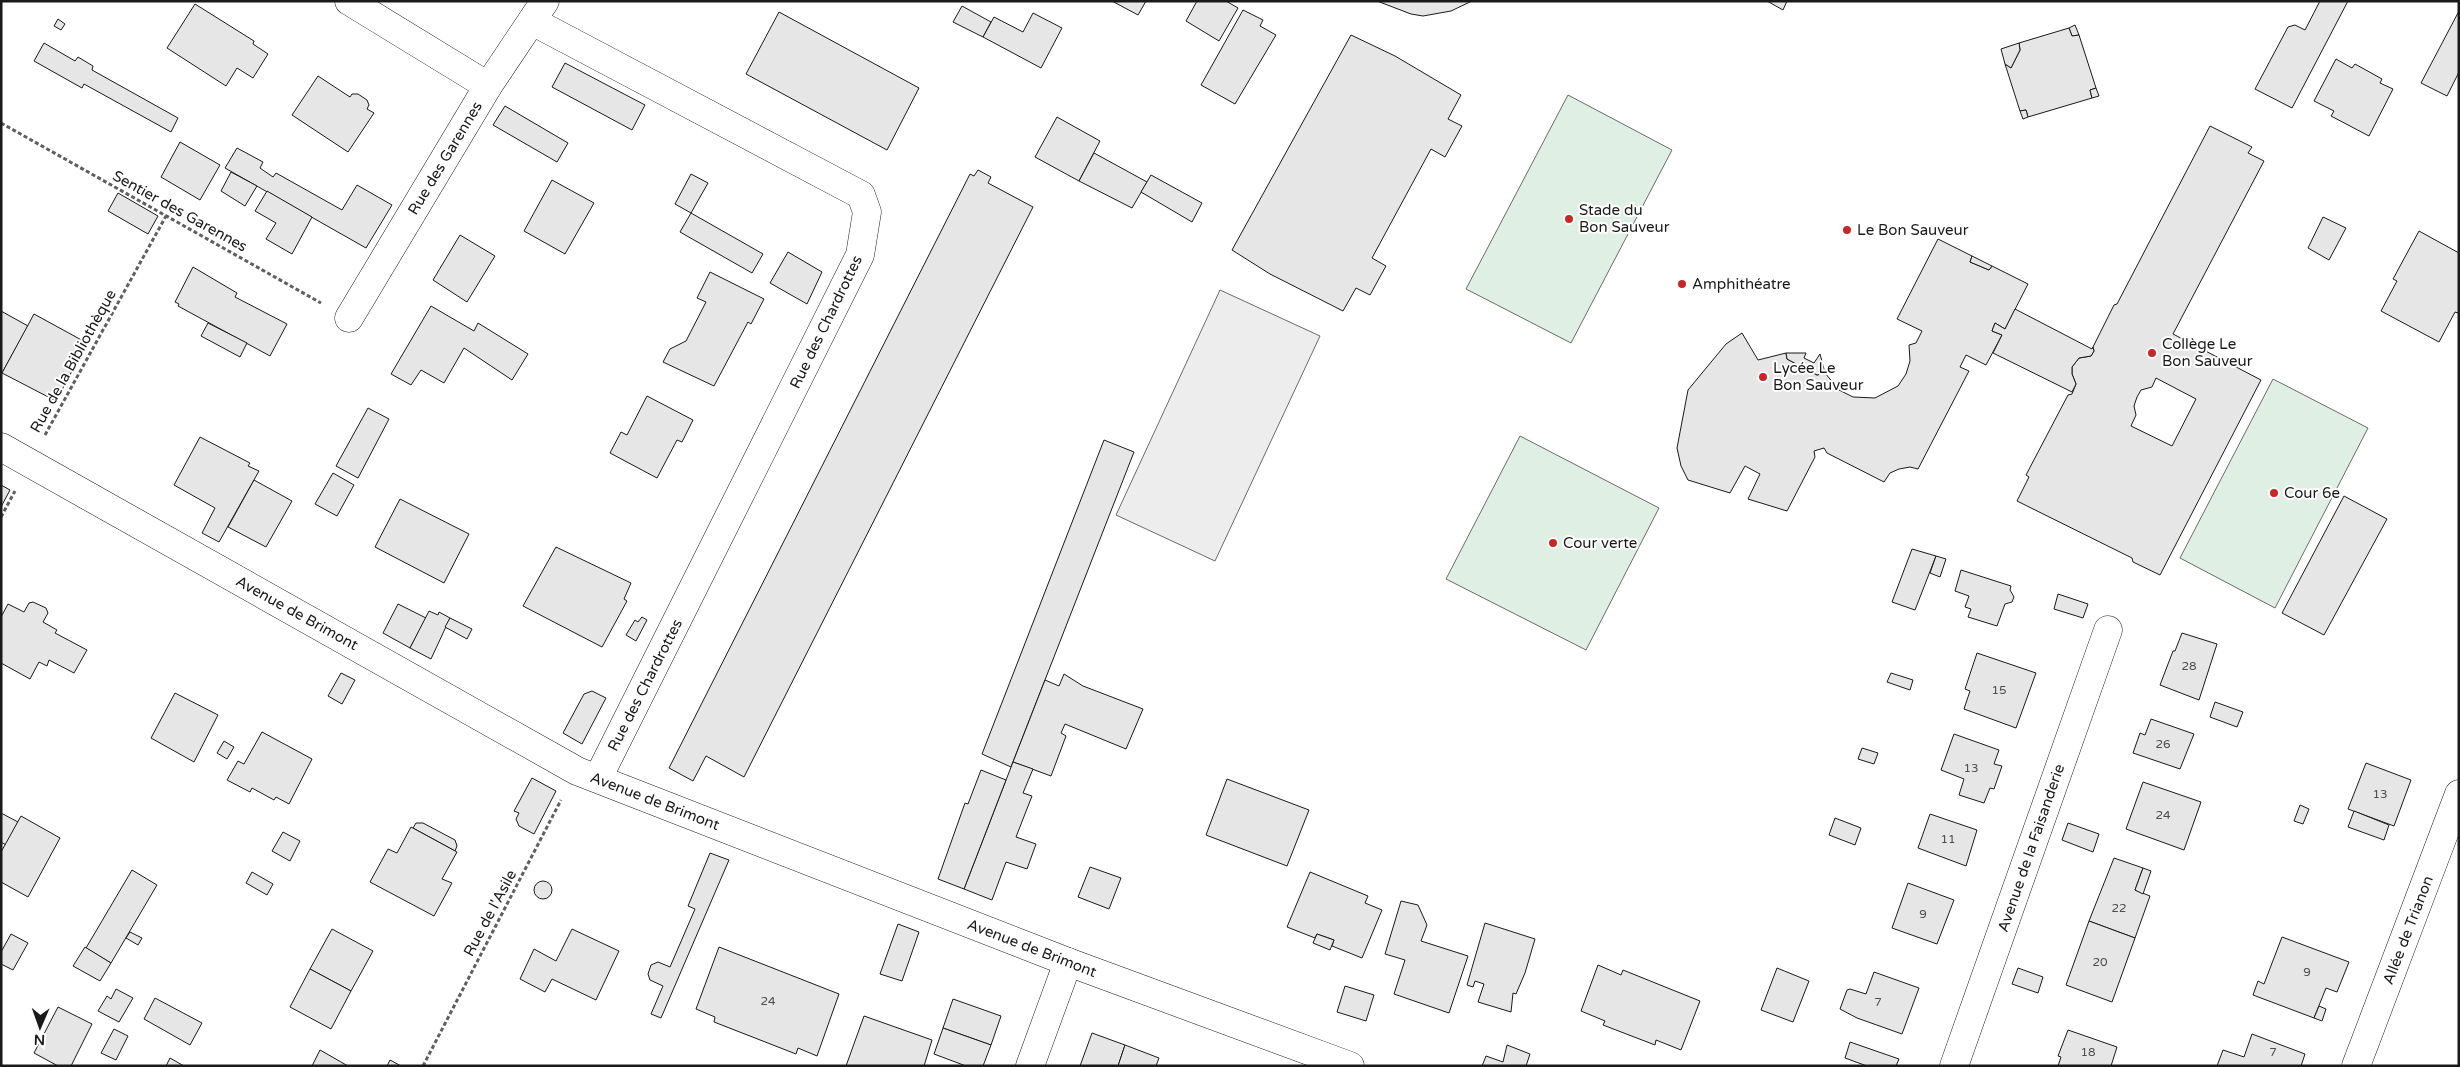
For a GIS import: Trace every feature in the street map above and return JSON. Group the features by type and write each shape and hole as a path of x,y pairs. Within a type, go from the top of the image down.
{"street":[{"path":"349,1 488,86"},
{"name":"Rue des Garennes","path":"349,318 488,86 538,11"},
{"name":"Rue des Chardrottes","path":"538,11 862,195 867,212 860,255 587,774"},
{"name":"Avenue de Brimont","path":"1,447 587,774 1068,962 1350,1066"},
{"name":"Avenue de la Faisanderie","path":"1954,1066 2108,630"},
{"name":"Allée de Trianon","path":"2356,1066 2459,794"},
{"path":"1030,1066 1068,962"}],"path":[{"name":"Sentier des Garennes","path":"1,123 349,318"},
{"name":"Rue de la Bibliothèque","path":"1,517 166,216"},
{"name":"Rue de l'Asile","path":"423,1066 587,774"}],"green space":[{"name":"Stade du Bon Sauveur","path":"1568,95 1672,150 1571,343 1466,289"},
{"name":"Cour 6e","path":"2273,379 2368,428 2275,608 2180,558"},
{"name":"Cour verte","path":"1520,436 1659,508 1586,650 1446,579"}],"shaded area":[{"path":"1220,290 1320,336 1215,561 1116,515"}],"building":[{"path":"1112,1 1146,1 1138,15"},
{"path":"1197,1 1226,1 1238,8 1219,41 1186,21"},
{"path":"1377,1 1472,1 1451,11 1423,16 1411,14"},
{"path":"1767,1 1787,1 1783,10"},
{"path":"2320,1 2348,1 2292,108 2255,89 2288,27 2295,25 2305,30"},
{"path":"195,4 254,41 253,44 268,54 253,78 237,68 226,86 167,48"},
{"path":"962,6 991,22 983,37 953,22"},
{"path":"1243,10 1263,20 1260,26 1276,35 1235,104 1201,85"},
{"path":"2459,11 2459,72 2447,96 2421,83"},
{"path":"779,12 919,88 887,150 746,74"},
{"path":"1033,13 1062,28 1041,68 983,37 994,17 1023,32"},
{"path":"58,19 65,24 61,30 54,26"},
{"path":"2075,25 2079,35 2072,36 2069,28"},
{"path":"2069,28 2072,36 2079,35 2096,88 2090,90 2092,98 2028,117 2026,110 2020,111 2005,64 2011,68 2020,50 2019,43"},
{"path":"1351,35 1395,56 1461,95 1448,119 1462,126 1445,157 1431,149 1372,258 1386,266 1370,295 1356,288 1343,311 1270,274 1232,250"},
{"path":"44,43 75,61 78,57 93,66 92,70 178,118 171,132 84,84 82,88 34,61"},
{"path":"2019,43 2020,50 2011,68 2005,64 2001,49"},
{"path":"2336,59 2352,68 2355,64 2382,79 2380,83 2393,89 2369,136 2331,116 2334,111 2314,101"},
{"path":"565,63 645,105 632,130 552,87"},
{"path":"318,76 350,97 352,94 358,94 367,100 369,105 367,109 374,113 348,152 292,115"},
{"path":"2096,88 2099,96 2092,98 2090,90"},
{"path":"505,106 568,143 557,162 493,125"},
{"path":"2026,110 2028,117 2023,119 2020,111"},
{"path":"1057,117 1100,141 1079,181 1035,157"},
{"name":"Collège Le Bon Sauveur","path":"2210,126 2252,147 2248,153 2264,161 2173,334 2261,380 2160,575 2133,562 2132,558 2017,501 2029,477 2026,475 2068,395 2072,394 2076,384 2072,374 2072,367 2079,358 2091,356 2094,351 2093,347 2114,305 2117,304","holes":["2156,378 2196,399 2172,446 2131,426 2136,415 2134,406 2137,397 2141,390 2152,387"]},
{"path":"180,142 220,165 200,200 161,177"},
{"path":"237,148 263,162 260,168 273,177 276,173 342,210 357,185 392,205 366,248 225,168"},
{"path":"1094,153 1147,182 1132,208 1079,181"},
{"path":"978,170 991,177 988,183 1033,207 744,777 706,756 693,781 669,768 970,174 974,176"},
{"path":"231,172 257,186 245,206 221,191"},
{"path":"691,174 708,183 691,213 675,204"},
{"path":"1151,175 1202,203 1192,222 1141,192"},
{"path":"552,180 594,203 565,254 524,231"},
{"path":"267,191 312,217 292,254 266,239 276,223 255,211"},
{"path":"118,193 158,216 148,234 108,211"},
{"path":"691,213 763,254 752,273 680,232"},
{"path":"2323,217 2346,228 2329,260 2308,248"},
{"path":"2419,231 2459,253 2459,311 2458,313 2455,312 2439,342 2381,311 2397,281 2393,279"},
{"path":"460,235 495,256 467,302 433,280"},
{"name":"Lycée Le Bon Sauveur","path":"1938,239 1972,256 1970,262 1989,270 1992,266 2028,284 2005,329 1995,323 1992,331 2002,335 1986,365 1966,355 1960,367 1969,371 1918,469 1910,467 1899,469 1890,473 1884,482 1827,453 1824,448 1814,451 1815,457 1787,511 1748,499 1760,474 1745,466 1730,493 1688,480 1681,466 1677,448 1688,390 1726,344 1742,333 1758,360 1786,353 1787,359 1817,375 1825,373 1839,390 1853,397 1875,398 1898,386 1906,374 1910,361 1909,345 1916,343 1922,331 1897,319"},
{"path":"788,252 822,272 807,304 770,283"},
{"path":"1972,256 1992,266 1989,270 1970,262"},
{"path":"193,267 237,293 235,297 287,324 270,356 178,306 179,304 175,302"},
{"path":"710,272 764,299 751,324 748,322 714,386 663,362 670,349 686,341 706,302 697,298"},
{"path":"431,306 474,331 478,323 528,354 512,380 464,348 444,383 421,370 411,385 391,374"},
{"path":"2015,309 2092,349 2093,347 2094,351 2091,356 2079,358 2072,367 2072,374 2076,384 2072,392 1993,353 2002,335 1992,331 1995,323 2005,329"},
{"path":"1,311 28,326 2,373 1,372"},
{"path":"34,314 87,343 56,401 2,373"},
{"path":"208,323 247,343 240,357 201,336"},
{"path":"1786,353 1806,353 1804,358 1814,363 1820,354 1825,373 1817,375 1787,359"},
{"path":"647,396 693,420 682,442 677,440 657,478 610,453 621,432 627,435"},
{"path":"368,408 389,419 358,478 336,466"},
{"path":"200,437 250,463 248,466 259,471 219,542 202,533 215,508 174,485"},
{"path":"1104,440 1134,452 1011,767 982,754"},
{"path":"333,473 354,485 337,516 315,504"},
{"path":"254,480 292,501 266,547 228,527"},
{"path":"1,485 10,490 1,507"},
{"path":"2344,496 2387,519 2324,635 2282,613"},
{"path":"400,499 469,534 444,583 375,547"},
{"path":"556,547 631,583 624,599 627,601 602,647 523,606"},
{"path":"1912,549 1936,556 1915,610 1892,602"},
{"path":"1936,556 1946,559 1940,577 1930,573"},
{"path":"1961,570 2011,586 2010,590 2014,597 2012,602 2005,604 1997,626 1968,617 1971,609 1965,607 1969,596 1955,591"},
{"path":"2058,594 2088,604 2083,618 2054,609"},
{"path":"33,602 46,608 48,613 43,622 57,630 55,633 87,650 74,673 49,660 47,666 39,662 30,679 1,663 1,617 8,604 24,612 29,603"},
{"path":"398,604 426,618 410,648 383,633"},
{"path":"429,611 438,615 439,612 450,618 431,659 410,648"},
{"path":"642,617 647,620 636,641 626,635 635,620 638,622"},
{"path":"450,618 472,629 467,639 445,627"},
{"path":"2182,633 2217,644 2199,700 2160,685"},
{"path":"1977,653 2036,673 2016,728 1964,709 1970,691 1965,689"},
{"path":"341,673 355,680 342,704 328,696"},
{"path":"1891,673 1913,680 1910,690 1887,682"},
{"path":"1064,674 1083,686 1143,709 1126,749 1065,724 1061,733 1066,736 1051,776 1013,762 1045,680 1059,686"},
{"path":"592,691 606,698 582,744 563,733 584,694"},
{"path":"175,693 218,715 194,762 151,738"},
{"path":"2215,702 2243,712 2237,727 2210,717"},
{"path":"2151,719 2194,734 2180,769 2133,753 2140,733 2145,735"},
{"path":"262,732 312,759 289,804 276,797 274,800 252,788 250,792 227,780 238,761 244,764"},
{"path":"1954,734 1999,750 1994,764 2002,766 1994,789 1990,788 1984,803 1959,795 1964,779 1941,770"},
{"path":"224,741 234,747 227,759 217,753"},
{"path":"1862,748 1878,753 1874,764 1858,759"},
{"path":"1013,762 1033,769 1023,793 1032,796 1016,837 1036,844 1027,869 1006,862 992,900 964,889"},
{"path":"2366,763 2411,780 2394,826 2348,809"},
{"path":"981,770 1006,780 964,889 938,879 965,803 968,804"},
{"path":"532,778 556,791 534,834 519,826 516,819 519,813 514,811"},
{"path":"1227,779 1309,810 1287,866 1206,835"},
{"path":"2143,782 2201,802 2184,850 2126,829"},
{"path":"2300,805 2309,809 2303,824 2294,821"},
{"path":"2354,811 2389,825 2384,840 2348,827"},
{"path":"1,813 18,822 6,845 1,842"},
{"path":"1930,814 1977,830 1966,866 1918,848"},
{"path":"21,816 60,838 28,897 1,882 1,852"},
{"path":"1835,818 1861,828 1855,845 1829,835"},
{"path":"416,823 423,823 455,840 457,846 455,851 413,828"},
{"path":"2068,823 2099,834 2093,852 2062,840"},
{"path":"411,827 457,852 442,879 452,883 434,916 370,882 388,849 397,853"},
{"path":"283,832 300,841 290,861 272,851"},
{"path":"710,853 729,860 661,1018 651,1014 663,986 650,980 648,974 651,965 658,962 670,967 695,909 688,906"},
{"path":"2114,858 2143,868 2135,890 2150,896 2135,938 2089,921"},
{"path":"1090,867 1121,878 1109,909 1078,897"},
{"path":"2143,868 2151,871 2143,894 2135,890"},
{"path":"132,870 157,885 111,963 86,948"},
{"path":"252,872 273,884 267,895 246,883"},
{"path":"1310,872 1368,896 1365,903 1382,910 1362,958 1332,946 1334,940 1317,934 1315,938 1287,927"},
{"path":"539,881 547,881 552,886 550,897 539,899 534,894 534,886"},
{"path":"1908,883 1954,900 1937,944 1892,928"},
{"path":"1401,901 1418,905 1427,925 1421,941 1468,956 1449,1013 1394,994 1405,960 1385,954"},
{"path":"2089,921 2135,938 2112,1002 2066,985"},
{"path":"1485,923 1535,939 1525,973 1516,994 1513,993 1511,1012 1478,1002 1484,984 1475,981 1473,987 1467,985"},
{"path":"898,924 919,932 902,981 880,974"},
{"path":"332,929 373,951 351,991 310,969"},
{"path":"572,929 619,951 596,1000 552,979 545,992 520,979 534,949 556,961"},
{"path":"130,932 142,938 138,945 126,938"},
{"path":"11,934 28,943 13,970 1,964 1,952"},
{"path":"1317,934 1334,940 1330,950 1313,943"},
{"path":"2282,937 2349,962 2337,992 2326,988 2314,1018 2253,995 2258,981 2264,984"},
{"path":"85,947 111,963 100,981 73,966"},
{"path":"719,947 839,994 817,1056 798,1048 796,1054 714,1022 715,1017 696,1009"},
{"path":"1598,965 1621,975 1623,970 1700,1001 1681,1050 1656,1040 1655,1045 1603,1025 1605,1021 1581,1011"},
{"path":"1777,968 1809,981 1793,1022 1761,1010"},
{"path":"2018,968 2043,977 2038,993 2012,984"},
{"path":"310,969 351,991 331,1029 290,1007"},
{"path":"1874,972 1919,988 1902,1034 1857,1018 1840,1009 1847,990 1850,989 1866,994"},
{"path":"1345,986 1374,995 1366,1021 1337,1012"},
{"path":"116,989 133,998 119,1022 98,1011 107,996 111,999"},
{"path":"155,998 202,1023 190,1045 144,1019"},
{"path":"953,999 1001,1016 991,1045 943,1028"},
{"path":"2319,1006 2326,1009 2322,1021 2314,1018"},
{"path":"58,1007 92,1024 71,1066 58,1066 34,1053"},
{"path":"864,1016 932,1040 924,1066 846,1066"},
{"path":"943,1028 991,1045 983,1066 966,1066 934,1054"},
{"path":"114,1029 128,1036 116,1060 101,1053"},
{"path":"2068,1030 2117,1047 2111,1066 2058,1066 2061,1057 2058,1056"},
{"path":"1092,1033 1125,1045 1118,1066 1080,1066"},
{"path":"2252,1034 2305,1054 2301,1066 2217,1066 2223,1050 2244,1057"},
{"path":"1850,1042 1899,1059 1896,1066 1867,1066 1845,1058"},
{"path":"1125,1045 1159,1058 1156,1066 1118,1066"},
{"path":"1507,1045 1530,1054 1526,1066 1482,1066 1486,1056 1503,1062"},
{"path":"320,1050 348,1066 312,1066"},
{"path":"170,1058 184,1066 166,1066"},
{"path":"390,1060 401,1066 387,1066"}],"place":[{"name":"Stade du Bon Sauveur","path":"1569,219"},
{"name":"Le Bon Sauveur","path":"1847,230"},
{"name":"Amphithéatre","path":"1682,284"},
{"name":"Collège Le Bon Sauveur","path":"2152,353"},
{"name":"Lycée Le Bon Sauveur","path":"1763,377"},
{"name":"Cour 6e","path":"2274,493"},
{"name":"Cour verte","path":"1553,543"}]}
